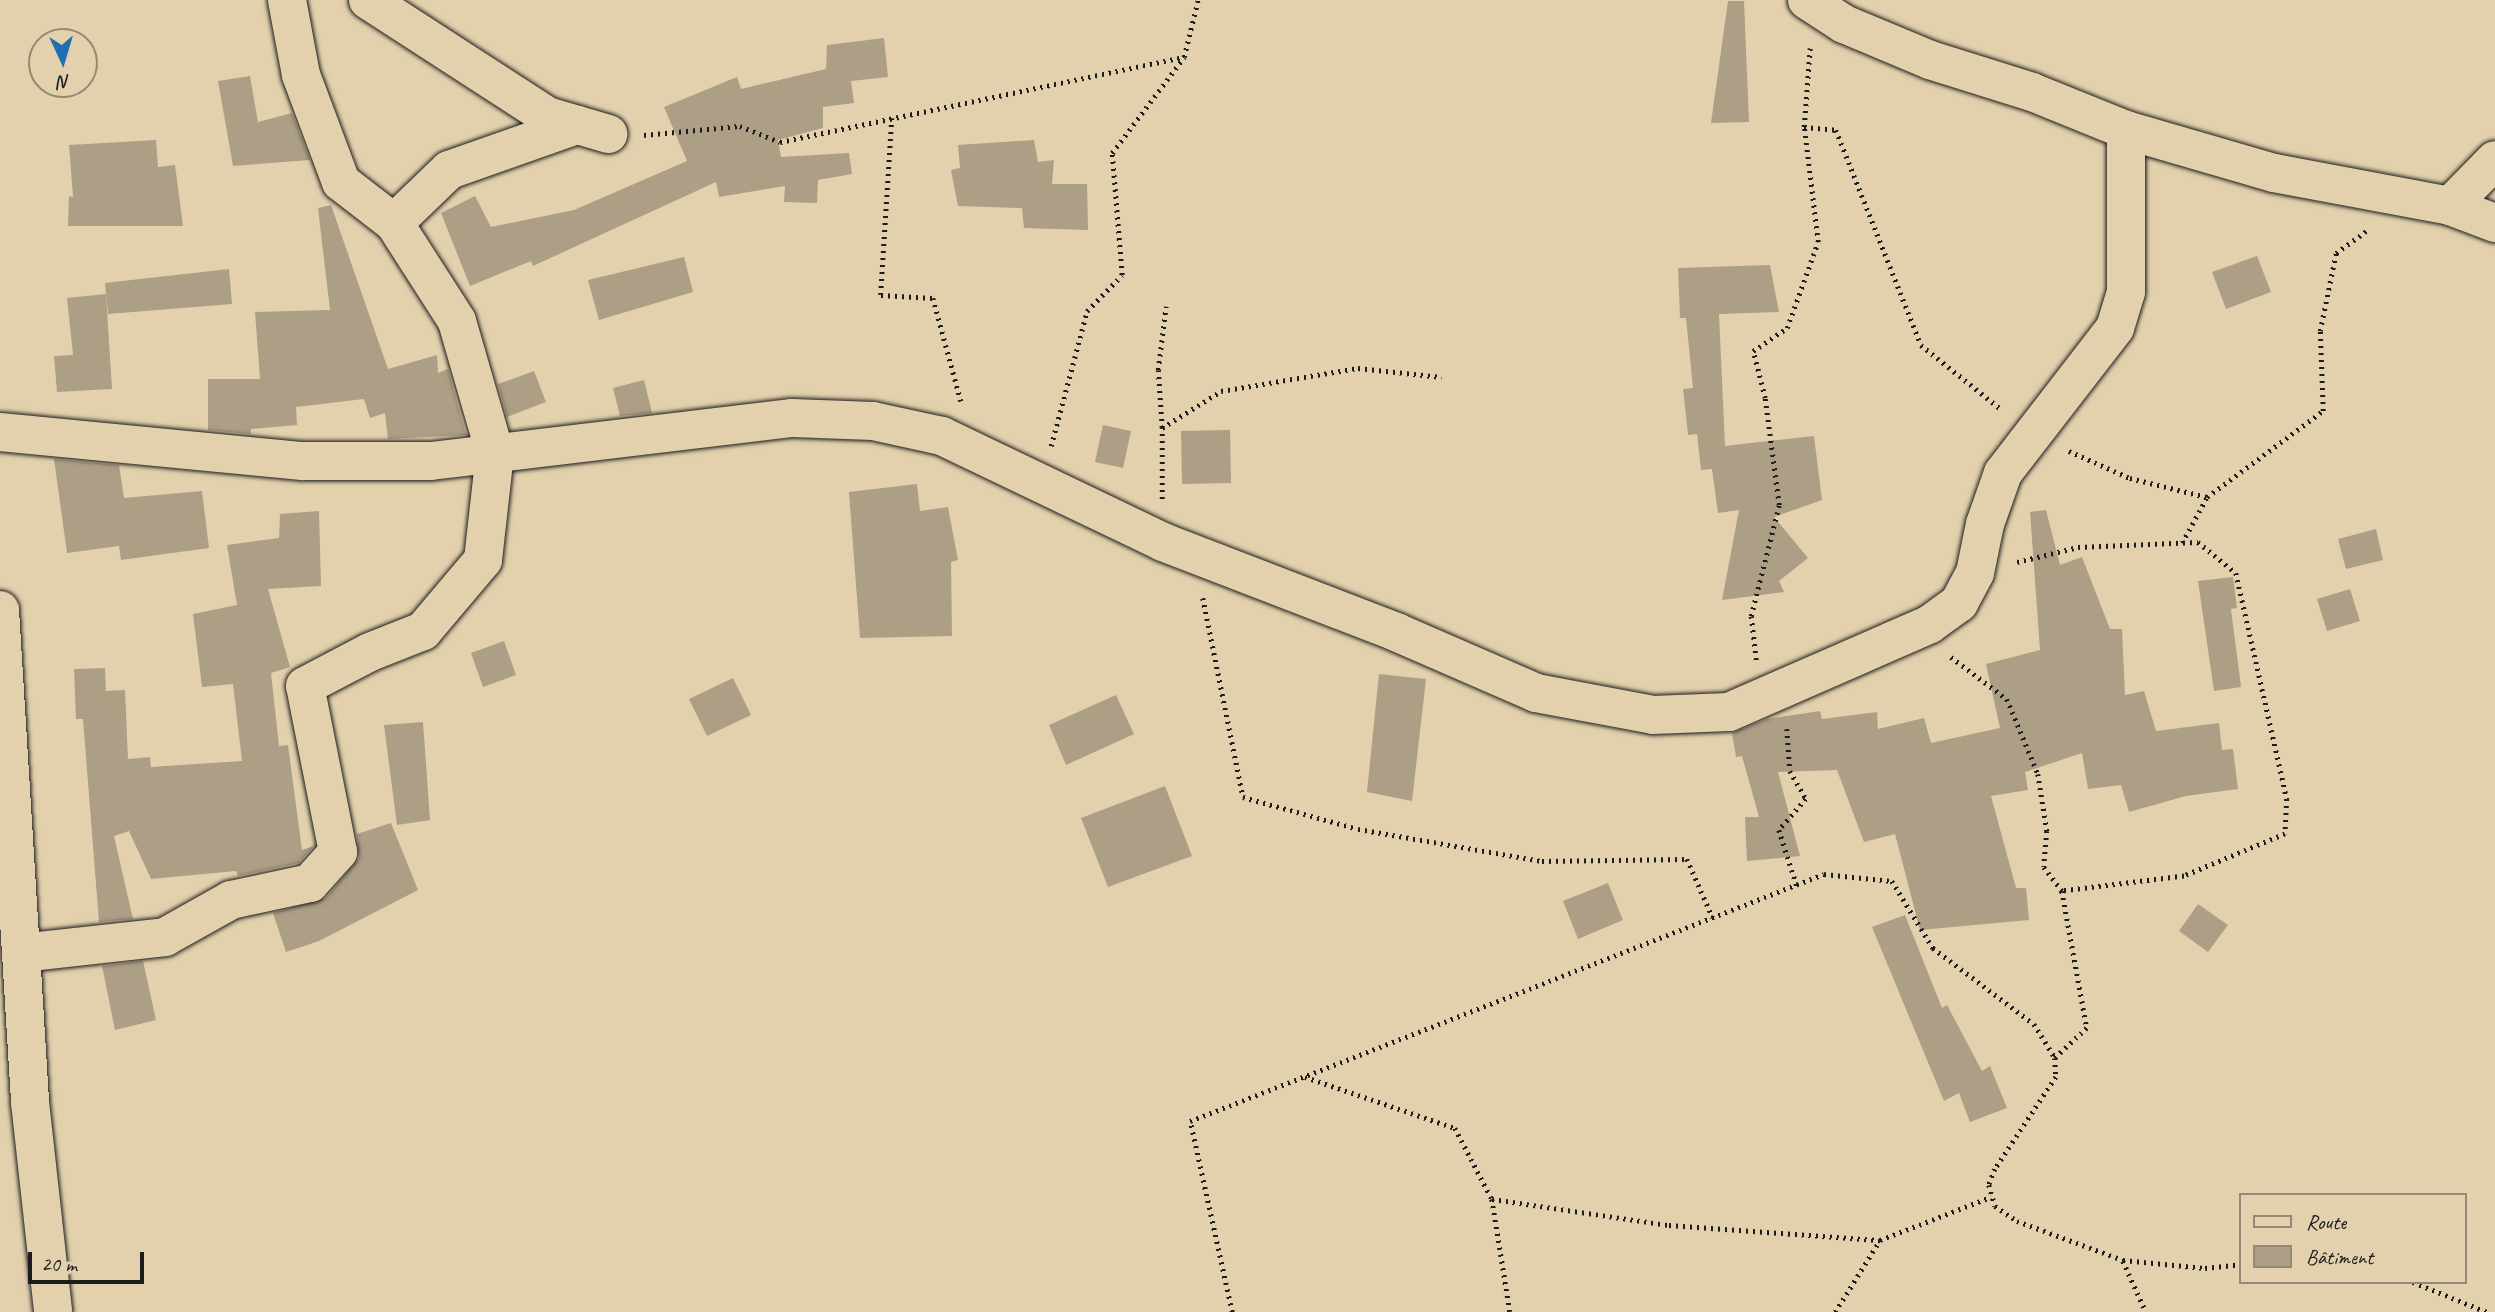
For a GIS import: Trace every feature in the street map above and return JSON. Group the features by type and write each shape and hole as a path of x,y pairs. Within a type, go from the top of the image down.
{"street":[{"path":"21,953 165,937 231,900 310,883 338,852 305,686 370,652 423,631 483,560 495,453 457,321 394,223 341,182 301,75 286,0"},
{"path":"368,0 547,116 593,130"},
{"path":"1810,2 1844,24 1930,61 2032,92 2126,130 2274,173 2450,206 2495,223"},
{"path":"394,223 449,170 593,130"},
{"path":"0,432 303,461 431,461 792,418 873,421 942,436 1177,547 1396,632 1536,693 1653,715 1729,712 1917,630 1959,603 1975,573 1985,524 2003,473 2115,328 2126,292 2126,130"},
{"path":"2450,206 2495,160"},
{"path":"0,610 30,1102 53,1312"}],"path":[{"path":"1041,484 1087,312 1122,275 1112,153 1184,57 1198,0"},
{"path":"1797,886 1779,830 1806,799 1790,771 1751,616 1779,505 1765,398 1753,351 1787,328 1818,242 1804,127 1810,2"},
{"path":"593,130 673,136 740,126 780,142 1184,57"},
{"path":"892,118 881,295 933,298 975,452"},
{"path":"1804,127 1836,130 1921,345 2032,434 2130,478 2207,497"},
{"path":"2182,543 2207,497 2323,411 2320,331 2336,253 2411,198"},
{"path":"1166,306 1158,370 1162,428 1177,547 1222,678 1243,797 1358,829 1542,862 1688,859 1713,918"},
{"path":"1162,428 1221,391 1358,368 1442,377"},
{"path":"1975,573 2078,547 2198,542 2236,573 2287,799 2285,834 2184,876 2062,891"},
{"path":"1917,630 2007,699 2038,774 2047,831 2044,867 2062,891 2087,1028 2055,1058"},
{"path":"1232,1312 1190,1121 1824,874 1892,881 1933,948 2034,1024 2055,1058 2056,1077 1994,1169 1989,1185 1995,1206 2017,1221 2123,1260 2205,1268 2240,1264"},
{"path":"1304,1077 1455,1129 1492,1199 1510,1312"},
{"path":"1492,1199 1668,1225 1880,1240 1991,1197"},
{"path":"1835,1312 1880,1240"},
{"path":"2123,1260 2146,1312"},
{"path":"2418,1284 2487,1312"}],"building":[{"path":"1728,1 1744,1 1749,122 1711,123"},
{"path":"884,38 888,77 851,81 854,103 823,107 823,128 778,140 781,157 849,153 852,174 818,180 817,203 784,202 785,186 719,197 716,182 533,266 531,261 470,286 441,213 475,196 491,227 574,210 687,161 664,107 737,77 741,89 826,69 827,45"},
{"path":"250,76 258,122 292,113 310,160 233,166 218,81"},
{"path":"156,140 158,167 175,165 183,226 68,226 69,196 73,197 69,145"},
{"path":"1034,140 1038,162 1054,160 1052,184 1087,184 1088,230 1024,228 1022,208 958,206 951,170 960,168 958,145"},
{"path":"331,205 388,369 437,355 438,373 448,369 466,435 388,439 385,413 370,418 364,399 296,407 297,425 251,429 251,434 208,430 208,379 260,379 255,312 330,310 318,208"},
{"path":"2257,256 2271,292 2226,309 2212,272"},
{"path":"684,257 693,292 599,320 588,280"},
{"path":"1770,265 1779,312 1719,314 1725,446 1814,436 1822,500 1774,517 1808,558 1779,581 1784,592 1722,600 1739,510 1718,513 1712,469 1701,470 1697,434 1688,435 1683,389 1693,388 1686,318 1680,318 1678,268"},
{"path":"229,269 232,304 108,314 105,283"},
{"path":"106,294 112,389 57,392 54,356 73,355 67,298"},
{"path":"534,371 546,402 507,417 498,384"},
{"path":"644,380 652,413 620,416 613,388"},
{"path":"1103,425 1131,431 1123,468 1095,462"},
{"path":"1230,430 1231,483 1182,484 1181,431"},
{"path":"54,459 119,465 124,498 202,491 209,548 121,560 119,546 67,553"},
{"path":"917,484 920,511 948,507 958,560 951,562 952,636 860,638 849,492"},
{"path":"2046,510 2060,565 2082,557 2110,629 2122,629 2125,695 2144,691 2156,731 2219,723 2222,750 2233,749 2238,789 2186,796 2129,812 2121,785 2088,789 2082,753 2025,772 2028,790 1991,796 2016,888 2026,888 2029,920 1920,930 1895,834 1864,842 1837,770 1778,772 1800,856 1747,861 1745,817 1759,817 1742,756 1736,757 1732,733 1767,719 1820,711 1822,719 1877,712 1878,729 1924,718 1931,743 2000,728 1986,664 2040,650 2030,512"},
{"path":"319,511 321,586 268,589 290,667 271,673 279,746 288,745 302,850 314,846 298,863 238,876 236,871 151,879 129,831 114,836 133,919 99,922 83,719 76,719 74,669 105,668 106,691 125,690 128,759 150,757 151,767 242,761 233,684 202,687 193,614 237,605 227,545 279,538 280,514"},
{"path":"2376,529 2383,560 2346,569 2338,539"},
{"path":"2233,577 2237,608 2231,609 2241,687 2214,691 2198,581"},
{"path":"2350,589 2360,621 2327,631 2317,599"},
{"path":"504,641 516,675 483,687 471,653"},
{"path":"1379,674 1426,679 1412,801 1367,792"},
{"path":"733,678 751,715 707,736 689,699"},
{"path":"1116,695 1134,734 1066,765 1049,725"},
{"path":"423,722 430,820 397,825 384,725"},
{"path":"1165,786 1192,856 1108,887 1081,818"},
{"path":"391,823 418,890 319,941 286,952 273,913 326,898 359,858 357,834"},
{"path":"1608,883 1623,920 1578,939 1563,901"},
{"path":"2198,904 2228,925 2208,952 2179,931"},
{"path":"1905,915 1942,1008 1947,1005 1982,1071 1990,1066 2007,1108 1970,1122 1959,1093 1944,1101 1872,927"},
{"path":"143,961 156,1020 115,1030 102,966"}]}
